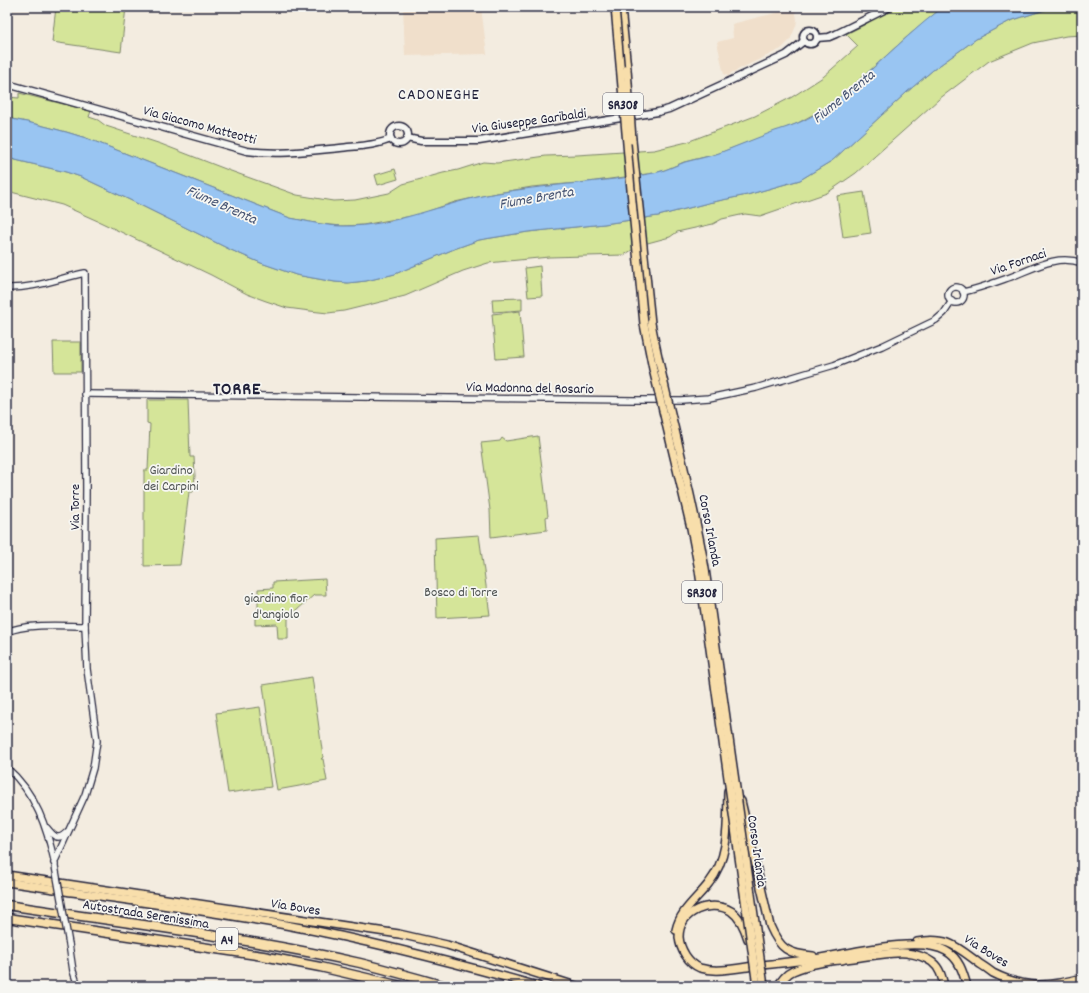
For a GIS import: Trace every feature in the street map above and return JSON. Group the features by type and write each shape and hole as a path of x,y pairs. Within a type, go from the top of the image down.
{"highway":[{"name":"SR308","path":"615,7 635,201"},
{"name":"SR308","path":"621,7 635,201"},
{"name":"Corso Irlanda","path":"635,201 651,323 660,368 698,526 706,569 764,986"},
{"name":"Corso Irlanda","path":"635,201 644,324 653,369 691,528 757,986"},
{"path":"733,767 770,926 775,938 783,948 800,955 813,956 849,953"},
{"path":"728,783 727,839 723,855 718,869 711,881 680,918 676,948 682,958 698,971 711,973 738,972 822,960 842,960"},
{"name":"Via Boves","path":"7,875 399,934 447,945 576,986"},
{"path":"7,882 54,889"},
{"name":"Via Boves","path":"65,891 229,916 320,932 450,961 538,986"},
{"name":"Autostrada Serenissima","path":"7,905 196,934 319,955 360,963 445,986"},
{"path":"751,946 746,931 739,920 731,912 712,905 701,907 686,918 680,927 677,936 680,946 691,962 699,967 709,969 736,968 901,946 922,945 936,947 945,950 953,956 959,964 967,986"},
{"name":"Autostrada Serenissima","path":"7,918 264,956 320,967 401,986"},
{"name":"Via Boves","path":"901,946 935,939 948,942 992,972 1010,980 1030,985 1062,984 1082,978"},
{"path":"778,986 783,978 792,971 806,967 912,949 936,950 946,955 958,968 963,986"},
{"path":"892,953 906,953 915,955 925,958 933,963 939,970 944,986"}],"main road":[{"name":"Via Giuseppe Garibaldi","path":"817,38 829,37 890,7"},
{"name":"Via Giuseppe Garibaldi","path":"804,41 803,34 808,30 814,31 817,38"},
{"name":"Via Giuseppe Garibaldi","path":"804,41 808,44 813,44 817,38"},
{"name":"Via Giuseppe Garibaldi","path":"391,139 398,144 404,143 407,138 421,142 479,141 658,112 669,109 786,55 804,41"},
{"name":"Via Giacomo Matteotti","path":"7,84 247,151 260,153 304,151 376,144 391,139"},
{"path":"391,139 391,130 399,126 406,129 408,135 407,138"}],"street":[{"name":"Via Fornaci","path":"963,292 1005,279 1048,262 1066,260 1082,263"},
{"name":"Via Torre","path":"7,288 35,286 60,278 85,273 85,626 87,669 97,741 93,768 85,795 68,830 55,865"},
{"name":"Via Fornaci","path":"957,287 963,292 963,298 957,303 952,302 949,298 948,294 951,289 957,287"},
{"name":"Via Madonna del Rosario","path":"85,394 633,400 689,400 709,398 786,380 834,365 868,352 899,339 936,320 944,313 952,302"},
{"path":"7,632 14,628 38,626 85,626"},
{"path":"7,768 15,775 31,795 44,824 55,865 73,971 78,986"},
{"path":"44,824 52,835 58,837 62,837 68,830"}],"shaded area":[{"path":"403,7 481,7 487,54 405,56"},
{"path":"795,8 797,20 796,26 790,40 781,49 731,73 728,77 726,74 724,75 717,42 733,38 732,24"}],"green space":[{"path":"56,7 126,7 121,52 52,42"},
{"path":"892,7 943,7 908,36 843,95 825,108 796,124 717,154 684,162 654,173 588,182 532,187 491,194 455,202 417,215 363,225 342,226 321,224 290,218 86,138 7,118 7,97 19,98 19,93 91,111 89,117 98,120 106,126 161,144 297,195 333,201 355,200 389,193 403,184 483,162 497,163 546,156 654,150 687,142 755,116 792,97 823,77 858,46 846,34 864,25"},
{"path":"1054,7 1082,7 1082,35 1066,36 1033,43 989,61 939,99 856,173 827,193 760,216 745,214 722,219 713,224 677,232 670,237 640,245 624,255 549,257 488,263 463,271 405,296 344,311 328,313 310,311 287,308 266,301 247,294 211,275 62,205 7,191 7,158 81,177 231,250 261,263 296,275 335,282 348,283 366,281 395,274 479,240 528,232 604,224 658,216 747,195 800,180 833,160 933,70 976,39 1010,21"},
{"path":"395,169 398,179 378,185 375,175"},
{"path":"864,192 871,233 843,237 837,196"},
{"path":"540,266 542,296 528,297 525,268"},
{"path":"522,298 522,310 493,312 492,299"},
{"path":"520,311 524,357 496,359 492,314"},
{"path":"53,342 81,342 81,372 54,372"},
{"name":"Giardino dei Carpini","path":"147,400 188,400 190,457 194,457 195,476 193,492 189,492 180,565 144,566 144,470 148,470 150,424 147,423"},
{"path":"538,436 548,516 546,517 547,530 491,537 490,510 481,443 500,441 502,438 506,441"},
{"name":"Bosco di Torre","path":"479,535 490,615 437,618 435,538"},
{"name":"giardino fior d'angiolo","path":"325,579 326,595 314,595 288,618 288,639 278,639 277,624 255,625 255,613 258,613 258,589 273,588 273,582"},
{"path":"312,677 323,757 321,759 323,759 327,781 277,790 263,685"},
{"path":"260,707 271,787 228,793 216,713"}],"water":[{"name":"Fiume Brenta","path":"943,7 1054,7 1010,21 976,39 933,70 907,92 833,160 800,180 747,195 658,216 604,224 528,232 479,240 395,274 366,281 348,283 335,282 296,275 261,263 231,250 81,177 7,158 7,118 86,138 290,218 336,226 381,223 492,194 658,172 685,162 719,153 794,125 820,111 836,100"}],"district":[{"name":"CADONEGHE","path":"439,93"},
{"name":"TORRE","path":"237,388"}]}
